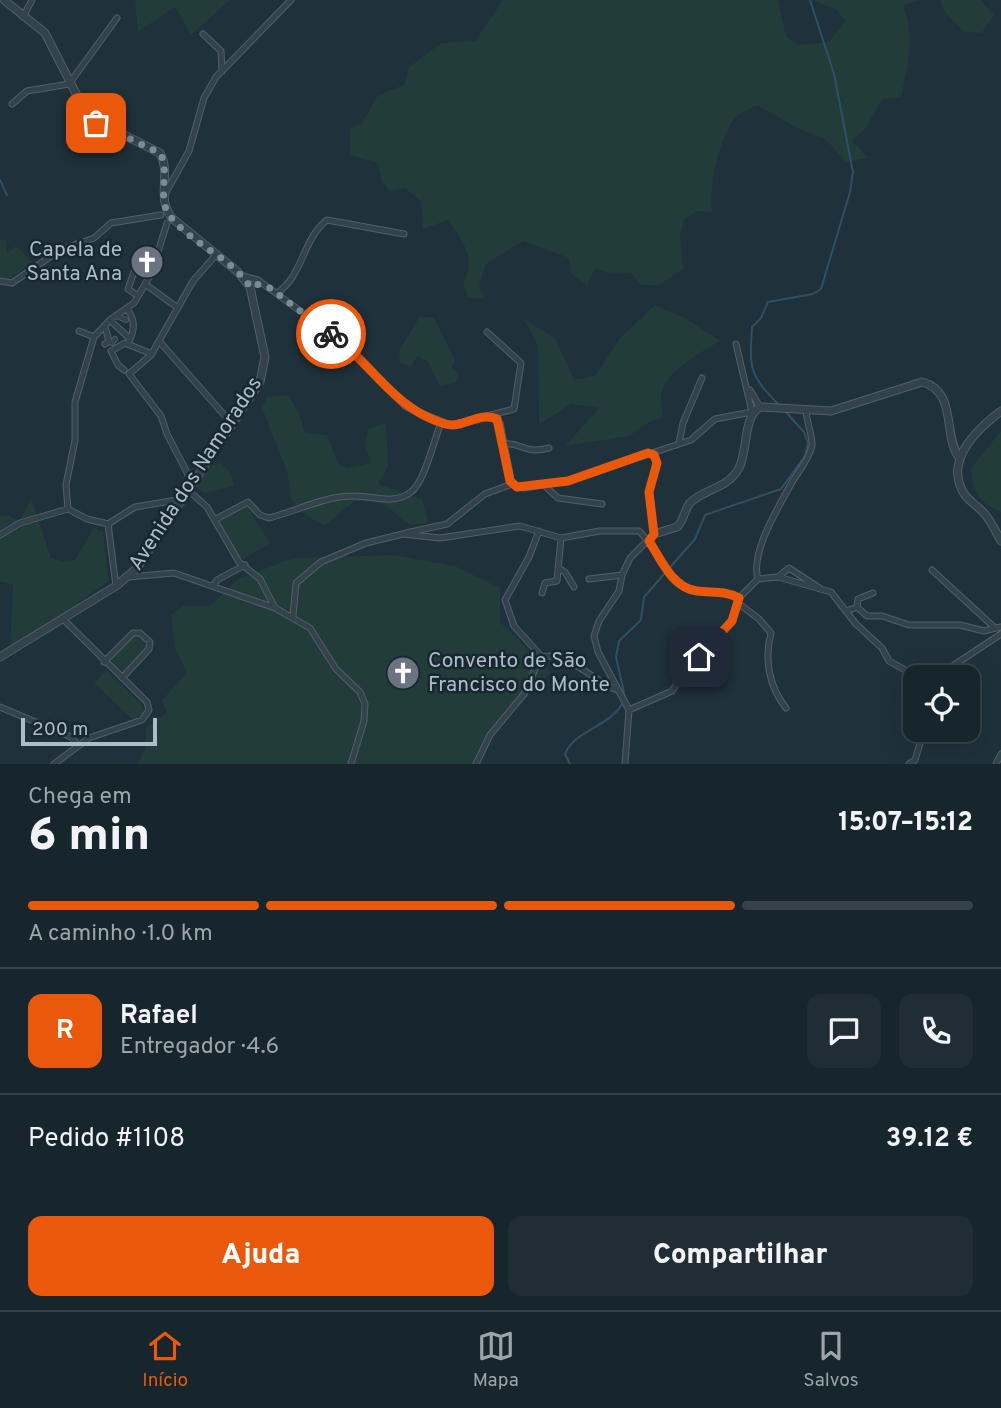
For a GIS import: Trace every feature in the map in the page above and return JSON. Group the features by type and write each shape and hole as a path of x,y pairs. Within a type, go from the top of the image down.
{"street":[{"path":"4,0 45,33 88,117 160,153 164,163 164,205 161,215"},
{"path":"23,17 32,0"},
{"path":"163,196 189,151 204,99 222,71 235,61 291,0"},
{"path":"12,104 27,91 69,84 117,18"},
{"path":"203,34 221,51 219,61 222,71"},
{"name":"Avenida dos Namorados","path":"1,655 129,577 233,425 264,374 265,357 250,287 243,276 215,256 178,223 164,205"},
{"path":"161,215 167,223"},
{"path":"0,281 12,283 60,250 94,238 111,223 161,215"},
{"path":"277,293 289,284 318,228 327,220 404,234"},
{"path":"167,223 178,223"},
{"path":"68,509 66,485 75,440 75,402 94,337 138,296 151,274 167,223"},
{"path":"127,372 152,354 193,281 215,256"},
{"path":"138,296 128,289 134,272 151,274"},
{"path":"243,276 258,279 349,346 405,406 441,422 457,424 480,416 492,417 514,409 522,367 519,359 487,332"},
{"path":"145,284 178,308"},
{"path":"250,287 255,284 267,286"},
{"path":"127,309 134,318 129,341"},
{"path":"117,316 126,320"},
{"path":"110,320 129,341 152,354"},
{"path":"105,327 115,361 162,416 167,434 191,487 216,519 239,562 260,579 275,608"},
{"path":"79,331 94,337"},
{"path":"112,344 129,341"},
{"path":"159,341 233,425"},
{"path":"625,764 629,710 598,652 594,636 599,621 619,591 622,575 630,558 652,537 677,527 692,502 734,476 743,458 756,410 736,344"},
{"path":"679,443 683,423 702,378"},
{"path":"293,616 296,583 321,562 366,543 447,524 485,494 512,484 524,488 580,477 691,440 715,418 781,407 831,411 913,384 930,384 945,403 958,456 958,477 962,490 988,518 1001,541"},
{"path":"758,579 755,571 761,542 791,484 806,463 812,446 806,409"},
{"path":"958,456 978,430 1001,411"},
{"path":"492,417 500,424 512,484"},
{"path":"216,519 248,502 260,515 269,518 343,497 384,500 410,494 418,484 441,422"},
{"path":"502,444 513,442 530,452 549,448"},
{"path":"648,453 654,455 657,463 649,492 652,537 667,570 690,589 725,591 759,619 771,633 769,671 776,694 786,708"},
{"path":"544,485 558,498 602,504"},
{"path":"0,535 20,523 68,509 87,519 108,524 135,508 183,499"},
{"path":"108,524 116,586"},
{"path":"403,534 440,538 510,526 561,538 600,531 633,530 652,537"},
{"path":"539,531 530,557 505,600 514,626 542,657"},
{"path":"542,593 545,583 557,581 561,538"},
{"path":"213,586 217,580 245,565"},
{"path":"139,566 162,572"},
{"path":"139,566 150,573"},
{"path":"558,568 565,572 574,587"},
{"path":"778,577 789,568 835,596 856,624 882,648 889,661 903,670"},
{"path":"932,570 998,628"},
{"path":"129,577 150,573 174,573 275,608 293,616 313,632 335,669 363,697 366,711 351,764"},
{"path":"589,579 622,575"},
{"path":"629,710 673,691 686,670 732,621 738,601 758,579 778,577 821,589"},
{"path":"603,578 603,586"},
{"path":"857,607 858,599 873,593"},
{"path":"857,607 867,616 882,616 909,625 960,625 977,630 998,628"},
{"path":"847,611 857,607"},
{"path":"54,764 78,745 146,717 149,710 147,702 62,618"},
{"path":"104,662 133,633 140,633 149,642 149,649 122,678"},
{"path":"957,665 1001,634"},
{"path":"542,657 550,655 575,664 618,690"},
{"path":"476,764 491,735 524,694 542,657"},
{"path":"0,707 71,737 78,745"},
{"path":"909,764 915,760 920,742"},
{"path":"996,764 1001,754"}],"green space":[{"path":"135,0 230,0 191,35 175,7 138,32"},
{"path":"503,0 778,0 786,36 798,45 829,42 845,21 837,10 812,0 922,0 903,5 910,40 901,98 882,99 865,129 852,141 869,158 846,162 826,140 797,128 757,105 737,116 725,135 713,177 713,213 697,211 684,220 680,236 683,269 659,285 641,285 631,273 611,274 595,268 587,285 571,274 569,258 523,241 486,264 479,285 485,299 468,298 463,285 467,275 468,258 459,236 448,220 423,229 421,201 405,188 389,191 382,181 378,163 350,155 350,129 362,123 378,95 404,85 409,67 441,43 475,41"},
{"path":"940,0 981,0 994,15 982,33 965,32 946,14"},
{"path":"6,239 7,253 16,246 34,263 0,284 0,240"},
{"path":"655,305 683,317 721,341 687,362 665,383 661,397 663,418 649,422 629,436 565,446 599,408 571,404 539,425 538,346 524,319 555,338 574,380 595,376 620,338"},
{"path":"420,316 434,318 455,360 452,368 459,373 458,381 440,387 429,363 418,356 410,367 400,363 399,351"},
{"path":"288,395 299,413 305,433 327,435 338,463 347,468 371,463 365,444 368,429 386,423 388,467 378,484 422,499 428,522 407,523 384,505 355,501 324,526 309,517 291,499 287,471 262,408 267,397"},
{"path":"1001,431 1001,512 987,505 978,496 971,468"},
{"path":"221,463 231,473 234,486 204,493 195,486 213,465"},
{"path":"31,498 51,558 66,562 75,560 94,527 103,532 109,581 79,602 70,613 10,651 13,585 0,581 0,516 9,515 19,522"},
{"path":"246,505 270,543 242,560 218,521"},
{"path":"394,555 455,566 500,588 500,622 551,672 491,735 480,764 138,764 145,750 146,727 167,713 162,700 187,673 175,648 171,615 183,606 210,606 238,579 293,558"},
{"path":"134,635 139,635 148,647 121,673 111,660"},
{"path":"106,670 142,705 145,714 133,720 94,683"}],"waterway":[{"path":"780,406 757,379 754,371 751,354 752,327 761,318 768,302 813,294 821,289 850,192 853,172 834,74 810,0"},
{"path":"0,180 7,195"},
{"path":"625,697 616,657 619,641 641,620 644,597 695,539 705,515 781,489 805,456 808,443 804,432 784,410"},
{"path":"570,764 565,754 576,739 609,718 622,704"}],"way so far":[{"path":"96,123 154,147 163,158 163,196 165,208 171,217 215,256 243,276 250,287 255,284 267,286 331,334"}],"place":[{"name":"Capela de Santa Ana","path":"147,262"},
{"name":"Convento de São Francisco do Monte","path":"403,673"}],"route":[{"path":"331,334 349,346 406,407 451,425 480,416 497,419 510,481 517,487 568,481 648,453 654,455 657,467 649,492 654,534 649,541 671,577 677,582 697,591 713,589 739,598 732,621 699,657"}]}
